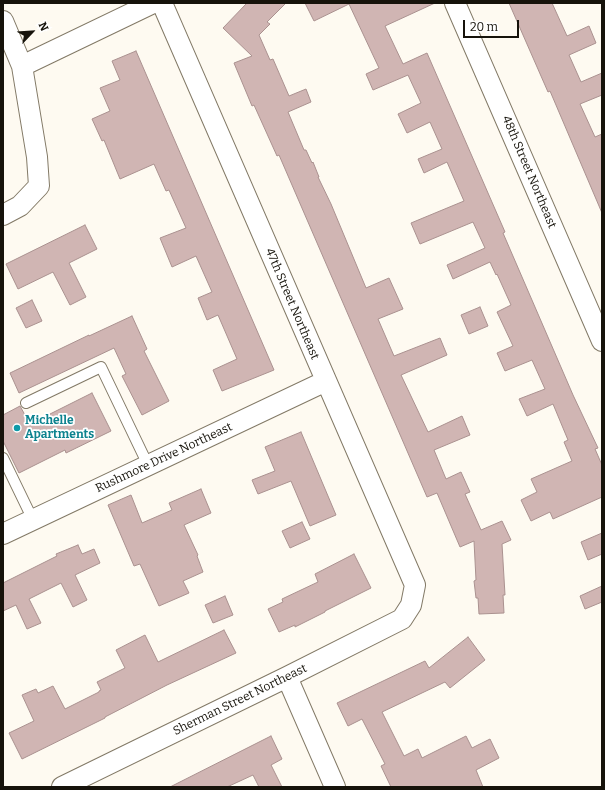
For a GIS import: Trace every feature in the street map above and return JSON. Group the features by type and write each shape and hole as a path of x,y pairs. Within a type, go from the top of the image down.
{"street":[{"name":"47th Street Northeast","path":"162,3 415,585 411,605"},
{"name":"48th Street Northeast","path":"455,3 602,341"},
{"path":"22,66 145,5"},
{"path":"3,21 22,66 39,186 20,206 3,215"},
{"name":"Rushmore Drive Northeast","path":"3,534 326,381"},
{"name":"Sherman Street Northeast","path":"62,787 288,677 402,619 411,605"},
{"path":"288,677 335,787"}],"lane":[{"path":"26,403 101,367 148,465"},
{"path":"3,458 33,520"}],"building":[{"path":"247,3 286,3 267,22 270,24 259,35 270,60 273,59 289,96 306,89 311,102 288,112 304,150 306,150 312,163 313,162 318,177 331,204 366,288 389,278 403,309 378,319 394,356 440,338 447,355 401,375 428,432 462,416 470,435 434,450 446,479 461,472 470,492 465,494 481,530 502,521 511,540 502,544 505,595 503,595 504,613 479,614 478,598 476,598 474,581 476,580 474,541 460,547 437,493 427,497 279,155 277,156 254,105 252,106 234,63 252,56 223,28"},
{"path":"305,3 435,3 385,26 403,64 427,53 505,232 503,233 573,395 598,448 595,449 602,465 602,497 553,519 550,512 531,521 521,500 537,492 531,479 572,461 564,442 568,440 553,404 527,416 519,399 545,389 532,360 505,371 497,353 513,346 497,312 511,305 490,262 453,279 447,265 485,248 473,222 420,244 411,223 464,201 447,162 424,173 418,159 442,149 430,122 407,133 398,114 421,103 408,75 373,90 366,74 379,68 349,4 314,21"},
{"path":"509,3 552,3 567,36 589,26 596,43 569,55 581,82 602,73 602,95 580,104 595,137 602,134 602,213 550,91 548,92"},
{"path":"136,51 274,370 222,391 213,370 237,359 218,315 207,320 198,298 212,292 196,256 172,267 160,238 186,228 169,190 166,191 154,164 120,179 104,140 102,141 92,119 110,111 100,88 120,80 112,61"},
{"path":"85,225 97,249 69,263 86,297 70,305 53,272 18,289 6,264"},
{"path":"32,300 42,321 26,328 16,308"},
{"path":"480,307 488,326 469,334 461,315"},
{"path":"132,316 147,349 144,351 169,401 142,415 122,376 126,374 114,348 19,393 10,373"},
{"path":"92,393 111,431 66,453 65,450 19,473 3,441 3,415 20,406 30,424"},
{"path":"301,432 336,515 310,526 291,481 258,494 252,480 275,471 265,447"},
{"path":"201,489 211,513 184,525 198,555 197,556 203,572 183,581 189,593 159,606 140,564 134,566 108,505 131,495 142,523 172,510 169,503"},
{"path":"302,522 310,539 290,548 282,531"},
{"path":"602,533 602,554 588,560 581,542"},
{"path":"78,545 82,554 94,549 100,563 75,575 87,600 73,607 61,583 29,599 41,623 27,629 16,605 3,611 3,583 57,556 56,554"},
{"path":"354,554 371,588 295,627 295,625 279,632 268,609 283,602 282,599 318,582 315,574"},
{"path":"602,586 602,602 585,609 580,596"},
{"path":"225,596 233,615 213,623 205,605"},
{"path":"224,630 236,653 167,685 105,718 22,759 9,733 34,721 22,695 36,689 38,693 53,686 65,709 99,692 101,690 97,682 125,668 116,650 145,635 158,662"},
{"path":"468,637 485,660 450,688 445,682 382,712 404,756 418,749 422,758 466,736 472,748 490,739 499,758 476,770 483,787 391,787 381,766 385,764 362,719 348,726 337,703 425,661 429,668"},
{"path":"271,736 282,759 271,765 282,787 259,787 253,775 227,787 170,787"}],"place":[{"name":"Michelle Apartments","path":"17,428"}]}
